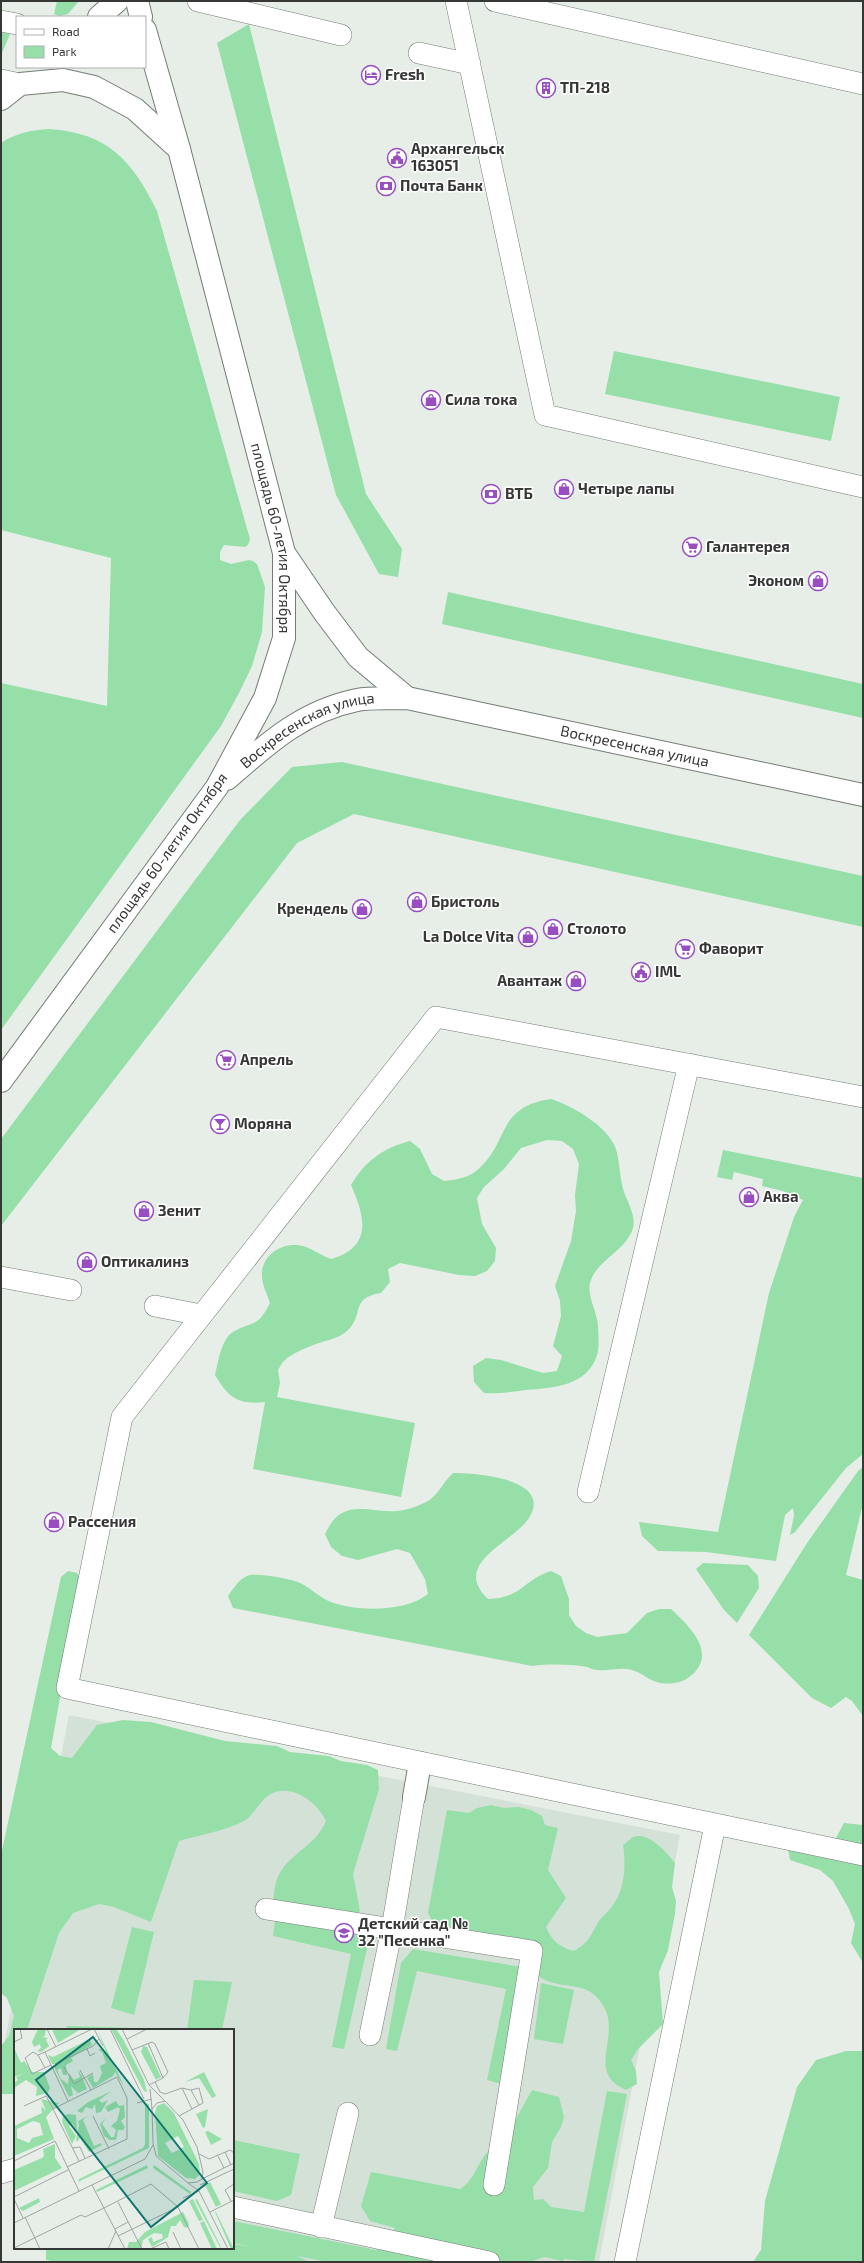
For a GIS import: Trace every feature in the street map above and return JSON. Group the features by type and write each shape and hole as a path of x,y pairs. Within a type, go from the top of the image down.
{"main road":[{"path":"100,16 117,1"},
{"path":"137,1 141,16"},
{"name":"площадь 60-летия Октября","path":"1,1081 217,787 266,698 284,638 284,553 179,149 146,34"},
{"path":"1,99 11,82 39,68"},
{"path":"11,82 63,80 94,87 135,109 179,149"},
{"name":"Воскресенская улица","path":"284,553 324,612 358,656 407,698"},
{"name":"Воскресенская улица","path":"217,787 274,738 320,711 359,700 407,698 863,795"},
{"path":"414,1797 420,1763"}],"lane":[{"path":"198,1 341,35"},
{"path":"456,1 545,415 863,487"},
{"path":"495,1 863,84"},
{"path":"1,21 16,24"},
{"path":"419,53 470,64"},
{"path":"863,1097 436,1017 200,1315 122,1417 67,1688 863,1855"},
{"path":"588,1492 689,1064"},
{"path":"1,1276 71,1290"},
{"path":"155,1306 200,1315"},
{"path":"370,2034 392,1929 414,1797"},
{"path":"625,2262 715,1825"},
{"path":"266,1909 532,1950 494,2186"},
{"path":"321,2227 348,2113"},
{"path":"1,2173 14,2169"},
{"path":"234,2207 489,2262"}],"shaded area":[{"name":"Детский сад № 32 \"Песенка\"","path":"69,1715 680,1835 599,2262 305,2262 234,2247 234,2029 14,2029 14,2032 1,2060"}],"green space":[{"path":"57,1 79,1 68,14 59,16 54,14"},
{"path":"249,24 366,494 402,549 398,577 379,574 336,495 217,43"},
{"path":"1,32 10,34 2,53 1,53"},
{"path":"49,129 87,136 103,143 116,152 138,177 157,211 250,539 248,545 245,547 224,545 220,552 220,560 231,564 249,560 253,561 257,564 265,587 262,632 252,666 221,726 1,1030 1,683 107,706 111,558 1,530 1,143 24,133"},
{"path":"614,351 840,397 831,441 605,394"},
{"path":"448,592 863,684 863,718 442,624"},
{"path":"342,762 863,876 863,927 354,814 297,843 1,1226 1,1139 240,820 292,767"},
{"path":"551,1099 570,1107 591,1120 608,1135 614,1144 624,1192 632,1213 634,1224 626,1242 597,1269 590,1283 589,1288 598,1325 599,1340 597,1355 586,1373 577,1379 558,1386 505,1393 484,1393 474,1382 473,1366 486,1358 501,1360 543,1373 557,1371 562,1356 553,1346 561,1316 560,1301 555,1286 571,1241 576,1211 575,1195 579,1164 573,1149 562,1141 547,1140 521,1148 504,1169 484,1187 477,1198 482,1224 496,1248 495,1261 487,1271 475,1276 459,1275 400,1263 388,1269 390,1282 381,1293 371,1295 361,1303 352,1325 347,1331 336,1338 316,1344 293,1354 282,1363 278,1370 280,1383 277,1397 415,1423 401,1497 253,1469 265,1402 248,1402 235,1398 225,1389 215,1375 223,1346 229,1335 240,1328 254,1323 262,1317 270,1303 263,1285 262,1273 263,1266 271,1254 284,1247 299,1245 331,1259 344,1254 354,1247 362,1230 362,1219 360,1208 351,1185 369,1162 391,1147 410,1141 420,1149 432,1174 444,1181 465,1177 476,1171 487,1160 505,1128 520,1110 533,1103"},
{"path":"723,1150 863,1178 863,1454 846,1468 795,1532 790,1535 794,1515 793,1508 785,1515 776,1561 706,1552 658,1551 642,1536 639,1522 718,1532 769,1293 794,1217 803,1200 783,1191 762,1186 763,1179 734,1172 732,1180 717,1177"},
{"path":"863,1467 863,1503 846,1575 863,1580 863,1716 852,1701 846,1697 831,1708 812,1698 749,1635 807,1543 858,1471"},
{"path":"453,1473 477,1474 508,1480 521,1486 531,1494 534,1505 529,1518 480,1564 476,1575 478,1586 488,1599 499,1598 515,1592 534,1579 551,1571 561,1576 569,1599 569,1615 576,1626 586,1633 597,1637 627,1633 647,1613 659,1609 671,1609 685,1622 697,1638 701,1647 702,1655 700,1664 695,1672 683,1681 666,1684 653,1681 638,1672 626,1669 597,1670 587,1667 566,1665 532,1666 233,1608 228,1596 241,1580 251,1575 273,1576 296,1581 331,1602 354,1608 367,1609 394,1607 419,1600 428,1594 425,1579 410,1553 397,1549 358,1560 342,1556 331,1547 325,1534 334,1519 348,1510 362,1509 397,1511 418,1506 433,1497"},
{"path":"703,1563 748,1565 758,1576 759,1588 737,1623 724,1610 696,1569"},
{"path":"68,1571 77,1573 81,1580 51,1748 60,1756 72,1758 97,1725 123,1720 151,1722 225,1741 277,1746 290,1752 329,1756 341,1761 367,1765 378,1770 379,1789 353,1874 360,1911 351,1917 273,1902 276,1882 281,1871 292,1858 317,1836 326,1821 322,1814 310,1801 302,1796 286,1791 269,1795 244,1821 220,1830 179,1841 151,1922 114,1907 99,1904 73,1913 59,1933 27,2029 14,2029 14,2094 1,2094 1,2046 9,2036 14,2016 7,1998 1,1993 1,1855 61,1577"},
{"path":"491,1805 504,1808 519,1807 531,1810 542,1816 545,1825 558,1828 548,1870 566,1898 546,1927 557,1943 574,1951 587,1942 599,1921 609,1910 618,1896 624,1875 623,1845 633,1837 645,1837 657,1844 675,1863 672,1887 676,1901 675,1914 668,1950 659,1972 663,2024 638,2049 631,2060 636,2071 637,2084 626,2090 614,2083 608,2074 606,2053 609,2031 608,2019 604,2007 598,1998 585,1989 554,1983 541,1978 515,1953 436,1929 428,1913 447,1810 469,1813 477,1808"},
{"path":"844,1823 863,1825 863,1963 851,1943 855,1924 849,1909 833,1881 820,1870 790,1860 787,1844 836,1838"},
{"path":"275,1921 364,1933 367,1949 344,2049 332,2047 351,1954 273,1936"},
{"path":"132,1927 154,1932 134,2015 111,2008"},
{"path":"413,1949 522,1967 501,2084 487,2080 506,1989 417,1971 397,2051 386,2049 401,1963"},
{"path":"194,1980 232,1982 222,2029 187,2029"},
{"path":"541,1983 574,1990 563,2044 534,2039"},
{"path":"67,2026 141,2029 67,2029"},
{"path":"846,2051 863,2051 863,2262 753,2262 761,2250 765,2201 797,2087 816,2060"},
{"path":"532,2090 559,2097 564,2117 561,2127 552,2142 548,2168 533,2187 534,2200 543,2199 551,2207 584,2212 607,2091 627,2094 594,2262 565,2259 562,2261 545,2257 529,2262 328,2262 297,2256 310,2262 57,2262 46,2260 46,2249 234,2249 234,2244 252,2247 234,2243 234,2221 376,2250 392,2235 395,2228 370,2221 361,2206 371,2172 460,2189 473,2176 489,2150 499,2149"},
{"path":"234,2140 300,2154 291,2195 277,2201 234,2191"}],"place":[{"name":"Fresh","path":"371,75"},
{"name":"ТП-218","path":"546,88"},
{"name":"Архангельск 163051","path":"397,158"},
{"name":"Почта Банк","path":"386,186"},
{"name":"Сила тока","path":"431,400"},
{"name":"Четыре лапы","path":"564,489"},
{"name":"ВТБ","path":"491,494"},
{"name":"Галантерея","path":"692,547"},
{"name":"Эконом","path":"818,581"},
{"name":"Бристоль","path":"417,902"},
{"name":"Крендель","path":"362,909"},
{"name":"Столото","path":"553,929"},
{"name":"La Dolce Vita","path":"528,937"},
{"name":"Фаворит","path":"685,949"},
{"name":"IML","path":"641,972"},
{"name":"Авантаж","path":"576,981"},
{"name":"Апрель","path":"226,1060"},
{"name":"Моряна","path":"220,1124"},
{"name":"Аква","path":"749,1197"},
{"name":"Зенит","path":"144,1211"},
{"name":"Оптикалинз","path":"87,1262"},
{"name":"Рассения","path":"54,1522"},
{"name":"Детский сад № 32 \"Песенка\"","path":"344,1933"}]}
